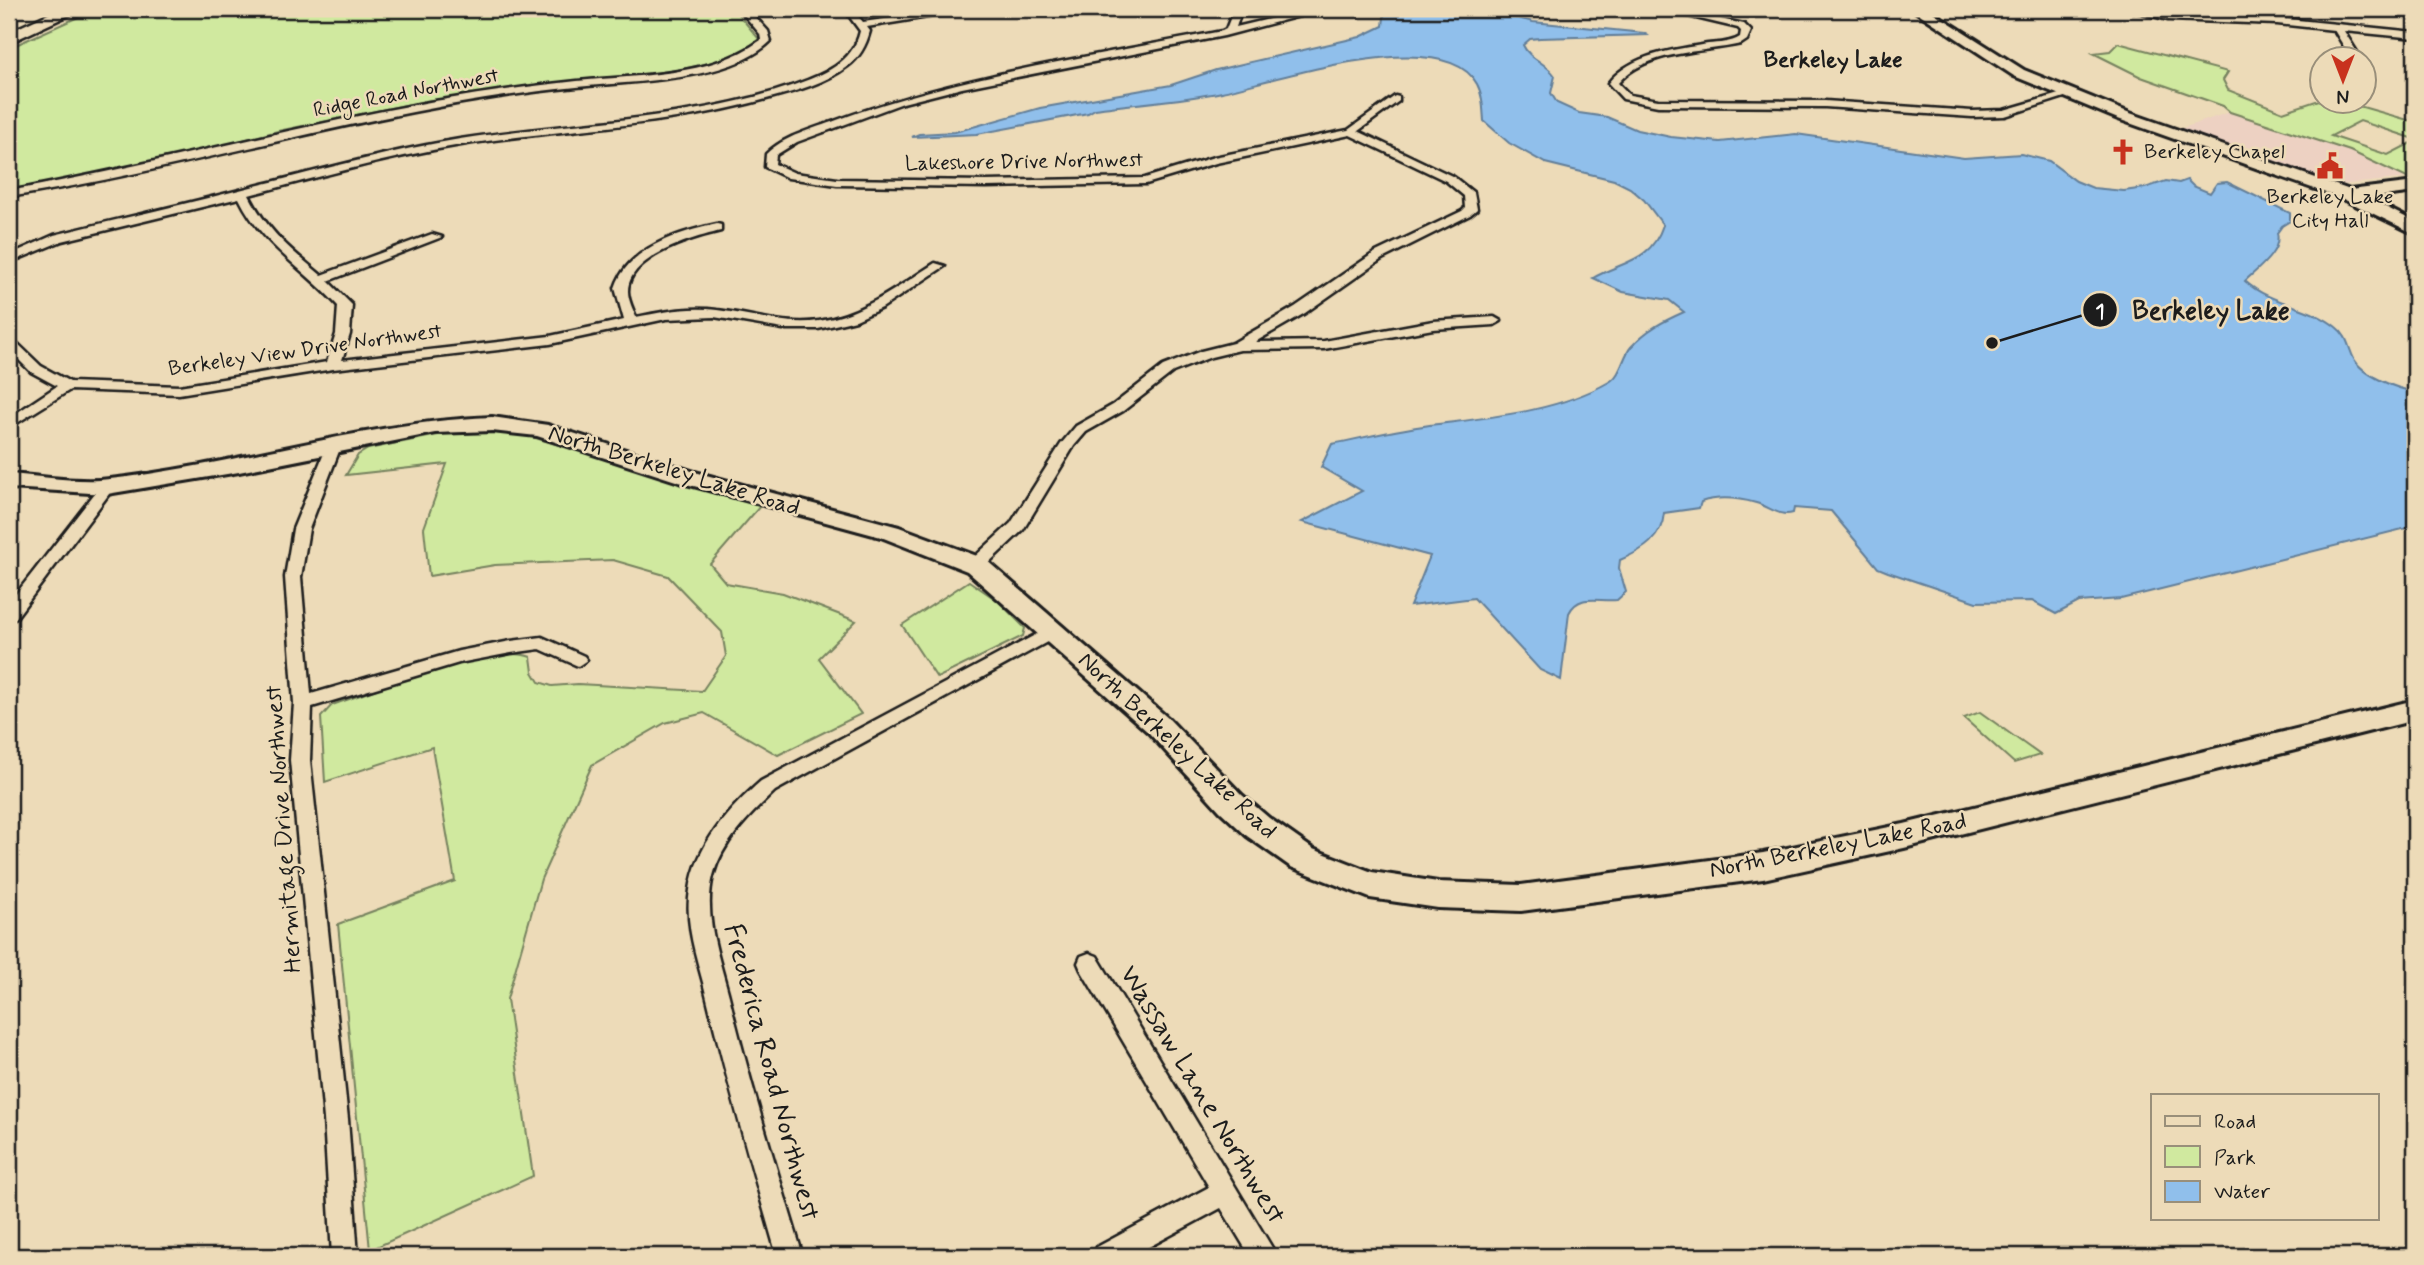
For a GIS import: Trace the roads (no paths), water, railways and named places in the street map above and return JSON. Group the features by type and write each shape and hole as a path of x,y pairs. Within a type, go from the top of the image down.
{"highway":[{"path":"9,30 56,9"},
{"path":"9,38 73,9"}],"street":[{"name":"Ridge Road Northwest","path":"9,194 150,168 434,104 527,90 643,78 696,68 745,55 766,41 765,33 743,9"},
{"path":"9,259 58,238 406,153 538,131 675,118 783,92 825,75 848,60 861,47 865,38 863,26 848,9"},
{"path":"863,26 974,9"},
{"path":"1230,31 1238,9"},
{"path":"1662,9 1741,26 1746,31 1744,38 1738,42 1639,62 1618,73 1613,83 1627,97 1658,103 1825,104 1972,114 2004,113 2069,94"},
{"path":"1919,9 2019,73 2069,94 2349,195 2415,229"},
{"path":"2131,9 2168,17 2269,20 2415,35"},
{"path":"1230,31 1314,11"},
{"path":"2337,27 2349,46"},
{"name":"Lakeshore Drive Northwest","path":"1230,31 1204,39 961,85 900,101 853,121 793,140 771,154 769,165 792,176 836,182 999,184 1146,181 1214,160 1351,132"},
{"path":"1238,346 1300,310 1378,256 1471,209 1472,200 1467,190 1450,178 1351,132 1395,99"},
{"path":"2349,195 2415,187"},
{"path":"242,193 259,226 280,247 322,279 347,311 338,356 332,365"},
{"path":"631,321 622,293 623,284 634,268 687,236 717,228"},
{"path":"322,279 436,237"},
{"name":"Berkeley View Drive Northwest","path":"9,343 36,369 67,386 179,390 332,365 537,342 666,315 714,313 783,325 818,324 851,317 877,305 939,266"},
{"path":"976,565 1017,526 1068,444 1081,429 1118,408 1168,369 1206,354 1238,346 1324,345 1433,325 1494,321"},
{"path":"9,424 67,386"},
{"name":"North Berkeley Lake Road","path":"9,481 107,487 435,426 492,424 540,430 687,477 890,532 976,565 1159,726 1231,803 1258,827 1302,858 1370,885 1438,895 1521,898 1763,866 1904,836 2415,710"},
{"name":"Hermitage Drive Northwest","path":"334,446 301,529 293,577 303,703 300,760 336,1119 345,1256"},
{"path":"9,615 107,487"},
{"name":"Frederica Road Northwest","path":"790,1256 704,941 699,890 713,854 737,814 768,786 1052,632"},
{"path":"303,703 459,657 511,647 542,643 578,660"},
{"name":"Wassaw Lane Northwest","path":"1089,963 1264,1256"},
{"path":"1106,1256 1226,1191"}],"water":[{"name":"Berkeley Lake","path":"1385,9 1483,9 1533,22 1644,33 1647,35 1540,38 1530,39 1523,45 1529,54 1555,76 1551,93 1557,103 1579,113 1607,117 1637,130 1720,142 1796,134 1964,158 2021,154 2049,161 2076,181 2093,188 2124,191 2166,181 2179,183 2187,180 2193,186 2210,193 2217,183 2227,182 2290,213 2290,221 2277,233 2276,247 2262,266 2245,281 2266,295 2314,314 2336,327 2343,334 2354,359 2365,371 2391,385 2415,392 2415,526 2121,599 2079,602 2056,614 2032,601 1976,602 1878,568 1831,511 1794,508 1793,513 1783,514 1742,500 1708,500 1701,502 1699,508 1664,513 1656,536 1637,552 1620,560 1619,568 1626,592 1617,600 1590,600 1573,607 1569,613 1561,680 1540,670 1474,598 1410,606 1430,556 1302,522 1362,491 1321,467 1332,444 1547,406 1590,392 1613,379 1628,351 1643,335 1684,312 1669,300 1623,292 1593,278 1643,254 1658,237 1663,225 1644,200 1630,188 1614,180 1545,163 1509,143 1484,121 1482,97 1477,84 1459,66 1431,58 1396,57 1357,61 1206,95 1095,109 1088,113 977,134 912,137 919,134 955,132 1040,108 1171,85 1216,70 1360,37 1383,26"}],"place":[{"name":"Berkeley Chapel","path":"2123,152"},
{"name":"Berkeley Lake City Hall","path":"2330,166"},
{"name":"Berkeley Lake","path":"1992,343"}],"district":[{"name":"Berkeley Lake","path":"1833,61"}]}
